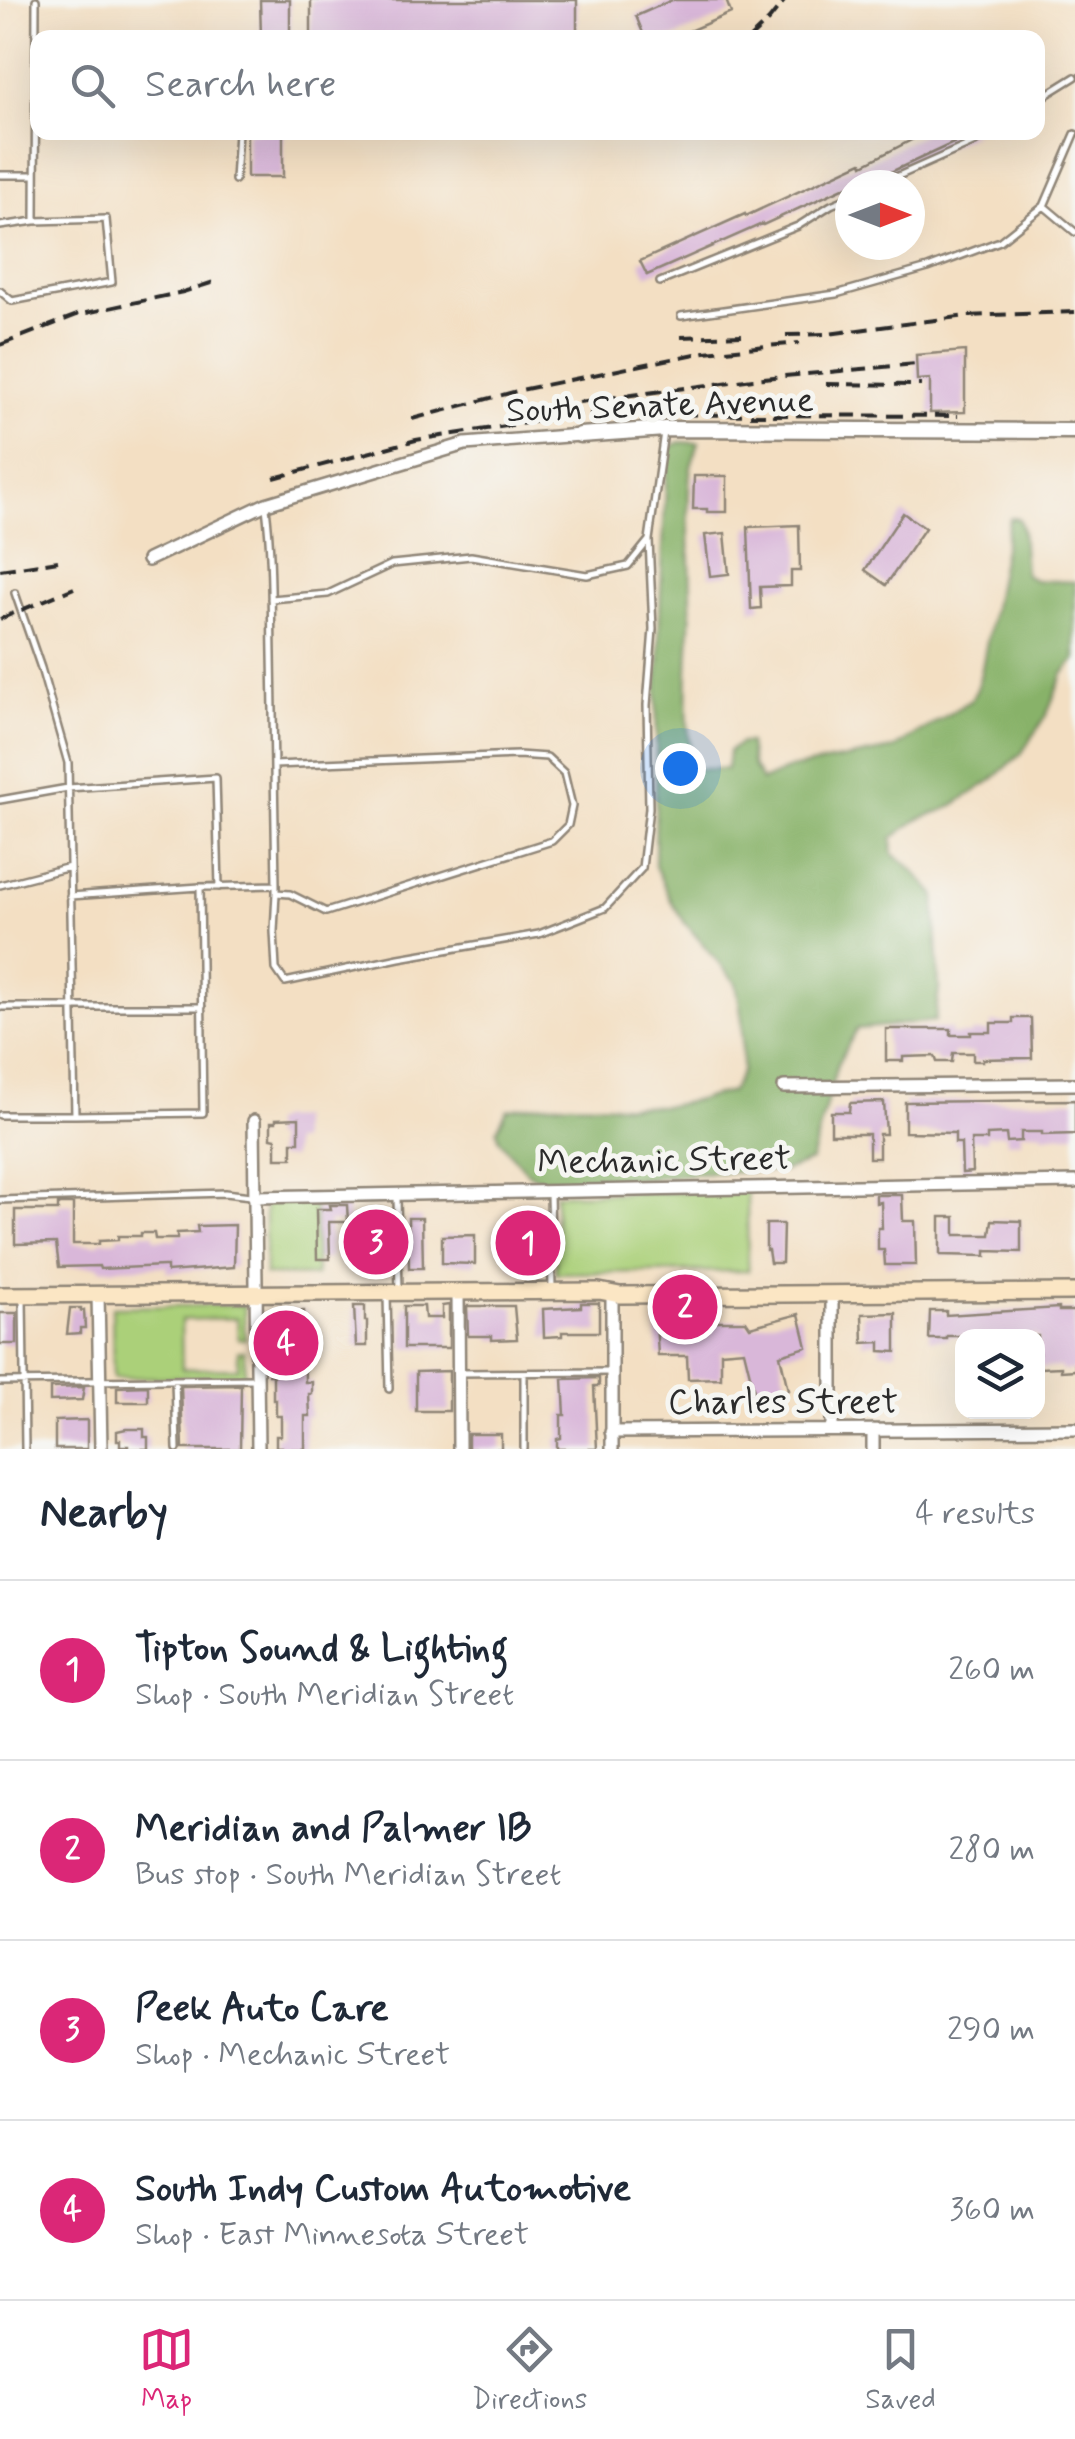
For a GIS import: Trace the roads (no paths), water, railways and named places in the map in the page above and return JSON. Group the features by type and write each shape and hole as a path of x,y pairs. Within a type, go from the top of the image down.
{"main road":[{"path":"0,1295 1075,1292"}],"street":[{"name":"South Senate Avenue","path":"148,560 266,504 465,444 664,429 1075,432"},
{"path":"784,1087 1075,1084"},
{"path":"254,1121 258,1449"},
{"name":"Mechanic Street","path":"254,1197 1075,1182"},
{"path":"458,1292 459,1449"},
{"path":"832,1293 832,1430"},
{"path":"98,1294 101,1449"},
{"path":"612,1294 612,1449"},
{"name":"Charles Street","path":"611,1432 1075,1429"},
{"path":"873,1430 873,1449"}],"lane":[{"path":"36,0 36,30"},
{"path":"1045,96 1075,77"},
{"path":"681,316 836,294 928,268 1000,241 1044,206 1075,134"},
{"path":"35,140 35,221"},
{"path":"235,180 238,140"},
{"path":"912,170 978,140"},
{"path":"0,174 35,175"},
{"path":"660,282 798,226 835,204"},
{"path":"1044,206 1075,232"},
{"path":"0,226 106,219 112,282 12,301 0,291"},
{"path":"266,504 270,542 274,932 276,968 285,982 539,934 605,908 642,868 649,808 647,705 654,629 649,540 664,429"},
{"path":"270,599 328,594 392,564 471,556 586,575 628,566 649,540"},
{"path":"14,593 41,668 68,763 75,1115"},
{"path":"70,896 200,887 276,889 326,912 552,841 568,825 572,806 564,773 547,757 518,754 274,765"},
{"path":"0,800 68,788 216,778 219,887"},
{"path":"0,886 70,867"},
{"path":"0,1114 203,1113 200,887"},
{"path":"0,1008 202,1007"},
{"path":"550,1190 552,1291"},
{"path":"0,1200 225,1193 254,1197"},
{"path":"389,1390 398,1194"},
{"path":"24,1295 25,1449"},
{"path":"458,1374 611,1372"},
{"path":"524,1374 524,1449"},
{"path":"0,1382 257,1378"},
{"path":"175,1380 177,1449"}],"railway":[{"path":"758,30 785,0"},
{"path":"0,345 77,315 214,282"},
{"path":"786,335 828,334 966,316 1075,312"},
{"path":"681,337 746,335"},
{"path":"412,419 521,390 705,352 799,343"},
{"path":"579,402 753,379 916,364"},
{"path":"826,384 921,385"},
{"path":"274,478 416,440 583,414 958,416"},
{"path":"0,570 58,561"},
{"path":"0,619 74,588"}],"place":[{"name":"Peek Auto Care","path":"376,1242"},
{"name":"Tipton Sound & Lighting","path":"528,1243"},
{"name":"Meridian and Palmer IB","path":"685,1307"},
{"name":"South Indy Custom Automotive","path":"286,1343"}]}
